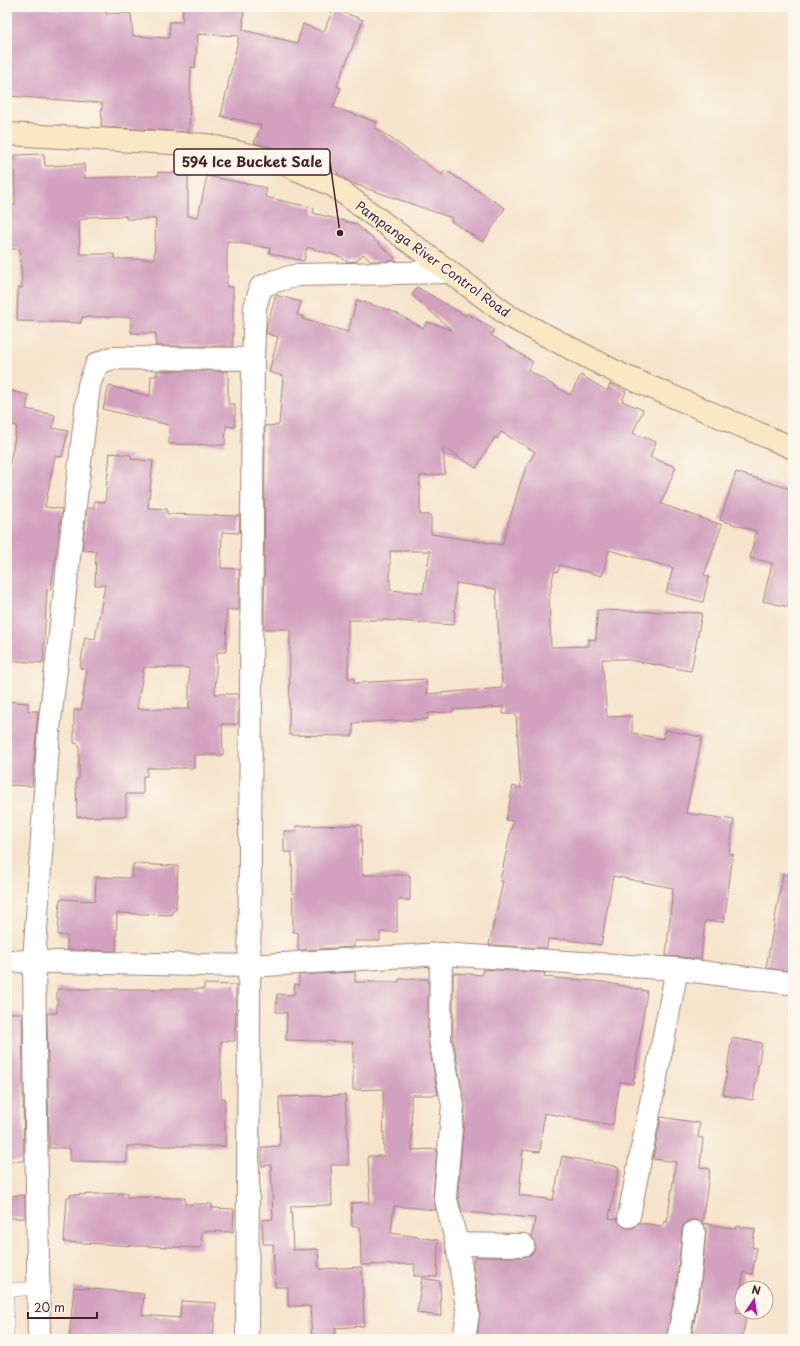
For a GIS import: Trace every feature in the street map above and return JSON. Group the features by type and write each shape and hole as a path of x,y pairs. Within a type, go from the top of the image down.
{"main road":[{"name":"Pampanga River Control Road","path":"7,134 207,145 280,162 334,186 508,316 620,374 793,448"}],"street":[{"path":"246,1339 250,966 253,359 255,307 261,287 275,280 298,275 448,272"},
{"path":"39,1339 34,962 49,729 89,385 97,364 112,358 253,359"},
{"path":"7,961 250,966 441,954 677,969 788,983"},
{"path":"441,954 440,1040 453,1105 445,1196 457,1244 468,1314 464,1339"},
{"path":"629,1216 677,969"},
{"path":"678,1339 689,1283 694,1232"},
{"path":"457,1244 523,1245"}],"lane":[{"path":"7,1339 7,1293 10,1290 38,1288"}],"building":[{"path":"7,7 107,10 106,14 131,13 133,36 169,38 170,22 182,22 183,7 244,7 243,30 297,43 303,24 324,32 333,8 363,20 337,86 341,88 333,107 377,122 375,127 442,175 445,170 505,208 483,242 451,221 452,218 351,183 337,174 338,172 286,151 254,143 261,125 221,116 239,36 198,34 195,68 191,67 189,132 101,127 102,103 7,96"},
{"path":"44,154 45,166 84,164 85,178 158,176 158,172 188,174 188,216 198,217 207,176 267,188 265,197 314,208 313,213 356,224 395,258 392,261 371,261 363,254 357,261 347,262 341,257 307,247 304,261 269,253 270,248 227,241 227,287 233,287 233,346 156,346 156,333 131,333 131,317 82,317 81,323 17,321 18,288 22,288 20,249 7,249 7,205 15,205 14,155","holes":["126,216 126,219 156,219 154,259 115,259 114,254 80,254 79,220 87,219 86,217"]},
{"path":"417,287 466,316 467,313 494,330 491,335 533,362 528,370 570,395 581,375 607,391 610,384 626,392 622,401 643,410 633,433 656,442 650,457 676,467 661,504 722,525 704,575 709,576 703,602 666,593 673,568 609,550 602,576 560,565 558,572 554,571 549,598 551,647 589,646 589,639 596,640 597,610 702,613 691,671 623,659 602,659 607,717 632,716 632,733 663,739 665,730 702,737 686,813 734,820 729,854 733,854 724,922 705,921 701,959 666,956 673,888 613,876 601,945 562,939 548,939 547,948 489,945 503,881 500,881 513,821 506,820 513,786 521,788 516,714 503,714 503,707 453,710 453,712 428,713 428,719 353,723 353,736 289,735 290,629 264,629 265,426 279,425 283,376 269,372 278,337 266,333 267,325 276,295 301,302 297,315 303,316 302,319 348,332 357,300 392,311 423,328 427,322 452,330 412,295","holes":["501,432 535,452 527,465 520,484 502,545 431,534 431,515 420,515 420,476 445,474 443,447 476,468 495,437 497,439","390,551 430,551 423,593 390,590","456,583 496,589 502,688 427,694 426,679 354,683 354,678 348,678 348,620 384,620 454,625"]},
{"path":"157,371 228,371 228,404 235,404 235,427 226,426 225,445 169,444 169,425 103,409 109,386 150,396 151,376 157,376"},
{"path":"7,390 29,395 26,409 55,415 52,428 68,431 62,457 55,456 45,507 62,509 51,589 47,589 43,663 7,660 7,479 17,426 7,424"},
{"path":"110,453 131,455 131,459 153,461 148,508 167,509 167,514 240,516 239,533 222,532 221,568 239,569 239,610 227,610 226,652 217,652 215,694 238,694 238,724 222,724 223,755 194,755 194,768 147,768 147,776 143,776 143,794 126,794 126,816 77,817 76,779 79,779 79,744 74,743 74,710 81,710 87,670 80,668 85,637 95,639 105,585 95,585 96,551 82,550 87,508 94,508 94,501 105,502","holes":["144,667 189,668 189,709 137,709"]},
{"path":"736,472 793,490 793,608 763,601 772,563 750,558 756,531 720,520"},
{"path":"7,701 28,703 28,711 38,711 32,786 7,785 9,726 7,726"},
{"path":"361,825 362,875 410,875 410,900 397,900 397,932 380,932 380,941 354,941 354,947 298,950 298,932 293,932 292,852 284,852 284,831 296,831 296,826"},
{"path":"133,864 178,866 176,910 173,910 172,915 117,913 116,951 67,950 67,936 58,935 60,899 95,901 96,877 132,878"},
{"path":"783,874 793,875 793,972 766,968"},
{"path":"483,969 545,973 544,977 603,982 647,991 633,1084 620,1082 613,1125 544,1113 540,1152 523,1150 519,1195 553,1200 562,1156 619,1167 609,1218 617,1219 621,1225 627,1228 633,1228 639,1223 663,1226 664,1221 667,1222 676,1162 653,1159 661,1117 700,1123 698,1137 703,1138 700,1167 710,1169 702,1222 689,1220 684,1224 682,1230 677,1281 666,1339 600,1339 566,1335 566,1339 477,1339 480,1312 473,1264 474,1257 529,1256 533,1252 535,1246 532,1237 535,1218 462,1212 458,1195 465,1106 453,1039 453,973 482,975"},
{"path":"355,972 355,982 399,982 399,979 428,979 428,1040 438,1095 411,1095 412,1150 437,1149 433,1195 436,1210 394,1206 391,1233 438,1240 437,1277 414,1276 415,1264 361,1265 360,1227 352,1227 351,1203 370,1202 368,1156 384,1156 383,1089 353,1090 353,1042 286,1040 287,1013 276,1012 277,994 294,995 295,984 299,985 299,975"},
{"path":"204,984 236,985 235,1041 221,1041 221,1098 225,1098 225,1146 127,1146 127,1162 70,1161 70,1148 49,1148 47,1013 57,1013 57,989 204,989"},
{"path":"7,1013 22,1013 24,1161 9,1161 9,1127 7,1127"},
{"path":"732,1038 762,1043 753,1100 723,1095"},
{"path":"345,1095 349,1165 331,1165 332,1205 291,1206 293,1250 318,1249 319,1269 362,1267 364,1326 335,1328 336,1339 312,1339 310,1306 288,1306 288,1287 275,1287 273,1244 263,1244 262,1220 273,1219 271,1165 262,1166 262,1147 280,1146 279,1097"},
{"path":"127,1193 127,1197 185,1198 185,1204 212,1204 212,1208 234,1209 233,1232 202,1231 201,1248 64,1242 67,1197 71,1197 70,1195"},
{"path":"25,1195 25,1218 7,1218 7,1196"},
{"path":"702,1223 736,1229 737,1226 755,1229 752,1247 757,1248 752,1274 744,1272 742,1280 734,1280 734,1320 746,1320 742,1339 691,1339 701,1285 706,1227"},
{"path":"422,1278 440,1281 441,1316 417,1313"},
{"path":"74,1287 144,1294 142,1315 180,1318 181,1301 216,1303 213,1339 69,1338"}],"place":[{"name":"594 Ice Bucket Sale","path":"340,233"}]}
